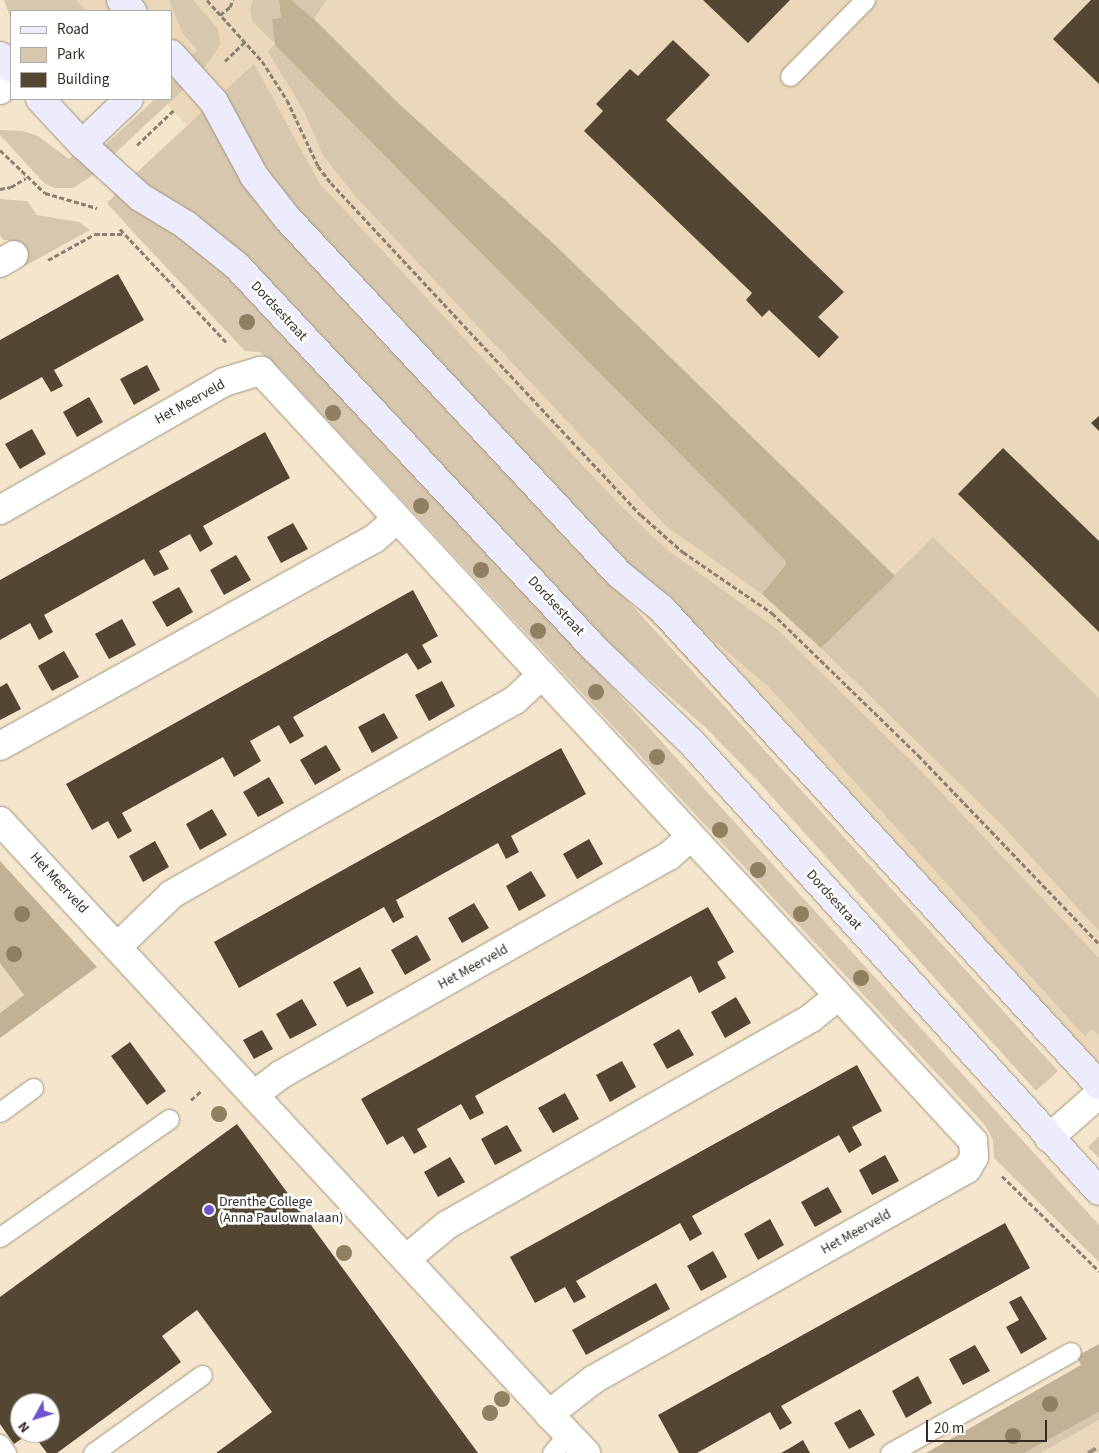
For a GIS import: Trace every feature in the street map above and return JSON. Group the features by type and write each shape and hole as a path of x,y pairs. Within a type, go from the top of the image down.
{"main road":[{"path":"121,0 131,10"},
{"path":"0,56 10,67"},
{"path":"172,56 200,85 233,133 254,176 287,218 619,574 676,624 1099,1085"},
{"name":"Dordsestraat","path":"41,100 82,144 140,197 186,225 237,266 594,648 692,743 1099,1191"},
{"path":"82,144 128,100"}],"street":[{"path":"0,90 10,81"},
{"path":"261,371 838,996 974,1140"},
{"name":"Het Meerveld","path":"0,510 224,382 261,371"},
{"path":"0,746 374,539 397,519"},
{"path":"117,947 172,894 515,700 542,675"},
{"name":"Het Meerveld","path":"0,821 550,1414 569,1447"},
{"name":"Het Meerveld","path":"254,1095 282,1074 669,856 692,838"},
{"path":"406,1259 448,1225 811,1018 838,996"},
{"path":"1049,1138 1099,1094"},
{"name":"Het Meerveld","path":"550,1414 593,1380 967,1169 974,1158 974,1140"}],"lane":[{"path":"790,76 865,0"},
{"path":"0,1112 33,1088"},
{"path":"0,1237 169,1119"},
{"path":"890,1453 1071,1352"},
{"path":"93,1453 202,1376"},
{"path":"0,1444 6,1453"}],"path":[{"path":"207,0 262,61 287,100 318,166 331,183 641,514 683,552 772,613 918,755 1099,944"},
{"path":"220,15 230,7 233,0"},
{"path":"78,200 111,171 245,42"},
{"path":"0,150 26,178 45,193 78,200 102,212"},
{"path":"0,189 11,187 26,178"},
{"path":"113,222 235,353 261,371"},
{"path":"7,259 25,273 95,234 125,234"},
{"path":"169,1119 228,1068"},
{"path":"974,1140 996,1170 1099,1271"}],"shaded area":[{"path":"70,0 1099,0 1099,1101 163,100 172,100 172,10 80,10"},
{"path":"279,0 291,0 314,19 399,104 555,245 895,576 821,648 762,594 786,564 785,560 275,45 272,19 281,18"},
{"path":"0,861 97,967 0,1038 0,1013 24,995 0,963"},
{"path":"0,963 24,995 0,1013"},
{"path":"1099,1344 1099,1412 1024,1453 926,1453 1081,1365 1077,1356"},
{"path":"1099,1420 1099,1453 1041,1453 1062,1441"}],"green space":[{"path":"4,0 76,0 86,10 10,10 10,16"},
{"path":"169,0 193,0 218,29 220,45 202,71 190,57 197,50 183,34"},
{"path":"253,0 279,0 281,18 272,19 275,44 252,21 250,9"},
{"path":"291,0 326,0 314,19"},
{"path":"275,44 785,560 786,563 762,594 666,526 357,198 324,157 303,109 268,52"},
{"path":"254,64 320,184 618,503 666,549 778,630 920,770 1099,958 1099,1035 1092,1029 1085,1036 1080,1031 768,686 635,574 276,188 245,129 221,94"},
{"path":"177,78 186,87 111,157 104,146 154,100 172,100 172,82"},
{"path":"205,109 544,509 1058,1071 1036,1091 757,780 706,728 586,624 133,176"},
{"path":"0,130 23,131 38,136 69,159 76,152 96,173 73,188 54,188 44,183 0,135"},
{"path":"117,193 210,256 537,604 1099,1225 1099,1262 994,1158 993,1140 985,1125 277,366 260,352 245,351 133,232 107,203"},
{"path":"0,199 27,201 37,215 79,222 90,230 23,267 9,240 3,240 0,235"},
{"path":"933,537 1099,698 1099,931 1000,823 821,648"},
{"path":"1099,1136 1099,1158 1088,1147"},
{"path":"1099,1412 1099,1420 1041,1453 1024,1453"}],"building":[{"path":"703,0 790,0 748,43"},
{"path":"1091,0 1099,0 1099,84 1053,39"},
{"path":"673,40 710,75 666,120 844,292 818,317 839,337 819,358 769,310 762,317 746,300 752,293 584,131 603,111 596,104 630,69 638,76"},
{"path":"118,274 144,320 54,370 63,386 51,392 42,377 0,400 0,340"},
{"path":"147,365 160,390 134,405 120,379"},
{"path":"89,397 103,422 77,437 63,412"},
{"path":"1099,416 1099,431 1091,423"},
{"path":"32,429 46,454 20,469 5,444"},
{"path":"265,432 290,478 203,526 213,544 200,552 190,534 159,551 169,569 154,576 144,559 44,615 53,632 39,640 30,623 0,640 0,580"},
{"path":"1003,448 1099,541 1099,632 958,494"},
{"path":"293,523 308,549 281,563 267,537"},
{"path":"236,555 251,580 224,595 210,570"},
{"path":"179,587 193,612 167,627 152,602"},
{"path":"413,590 438,636 422,645 432,662 418,670 407,653 293,717 304,736 290,744 279,725 250,741 261,761 234,777 223,757 122,813 132,831 118,839 108,821 92,830 66,784"},
{"path":"122,619 136,645 109,659 95,634"},
{"path":"64,651 79,677 52,691 38,666"},
{"path":"442,681 455,706 429,721 415,695"},
{"path":"7,683 21,709 0,720 0,687"},
{"path":"384,713 398,738 372,753 358,727"},
{"path":"326,745 341,770 315,785 300,760"},
{"path":"561,748 586,794 511,836 519,852 506,859 498,843 396,900 404,917 393,923 384,907 239,988 214,942"},
{"path":"269,777 284,803 258,817 243,792"},
{"path":"212,809 227,835 200,850 186,824"},
{"path":"589,839 603,864 577,879 563,854"},
{"path":"155,841 169,867 143,882 129,856"},
{"path":"531,871 546,896 519,911 506,886"},
{"path":"474,903 489,928 462,943 448,918"},
{"path":"708,907 734,952 717,962 726,978 699,993 691,976 475,1096 484,1113 470,1120 461,1104 417,1129 427,1147 414,1154 403,1136 387,1145 361,1099"},
{"path":"417,935 431,960 405,975 391,950"},
{"path":"360,967 374,993 347,1007 333,982"},
{"path":"736,997 751,1023 725,1038 711,1012"},
{"path":"302,999 317,1025 290,1039 276,1014"},
{"path":"679,1029 694,1055 667,1069 653,1044"},
{"path":"262,1030 273,1049 254,1059 243,1040"},
{"path":"130,1042 166,1091 147,1105 111,1056"},
{"path":"622,1061 636,1087 610,1102 596,1075"},
{"path":"857,1065 882,1111 852,1127 862,1145 849,1153 839,1135 692,1216 702,1234 690,1241 680,1223 576,1281 586,1297 574,1303 565,1287 535,1303 510,1257"},
{"path":"565,1093 579,1119 553,1133 538,1108"},
{"name":"Drenthe College (Anna Paulownalaan)","path":"237,1124 478,1453 216,1453 272,1412 197,1310 162,1336 181,1362 57,1453 47,1453 40,1443 60,1443 60,1393 10,1393 10,1438 0,1424 0,1297"},
{"path":"507,1125 522,1151 495,1165 481,1139"},
{"path":"885,1155 899,1181 872,1195 859,1170"},
{"path":"450,1157 465,1182 438,1197 424,1172"},
{"path":"828,1187 842,1212 815,1227 801,1202"},
{"path":"770,1219 784,1245 758,1260 744,1234"},
{"path":"1005,1223 1030,1268 781,1406 792,1423 780,1430 770,1412 697,1453 679,1453 658,1415"},
{"path":"713,1251 727,1277 701,1291 687,1266"},
{"path":"656,1283 670,1309 586,1355 572,1330"},
{"path":"1021,1296 1047,1339 1021,1354 1006,1327 1019,1320 1009,1302"},
{"path":"975,1345 990,1371 963,1385 949,1359"},
{"path":"918,1376 932,1403 906,1418 892,1391"},
{"path":"860,1409 875,1435 849,1449 834,1423"},
{"path":"803,1440 810,1453 781,1453 790,1448"}],"railway":[{"path":"1088,1453 1099,1447"}],"place":[{"name":"Drenthe College (Anna Paulownalaan)","path":"209,1210"}]}
